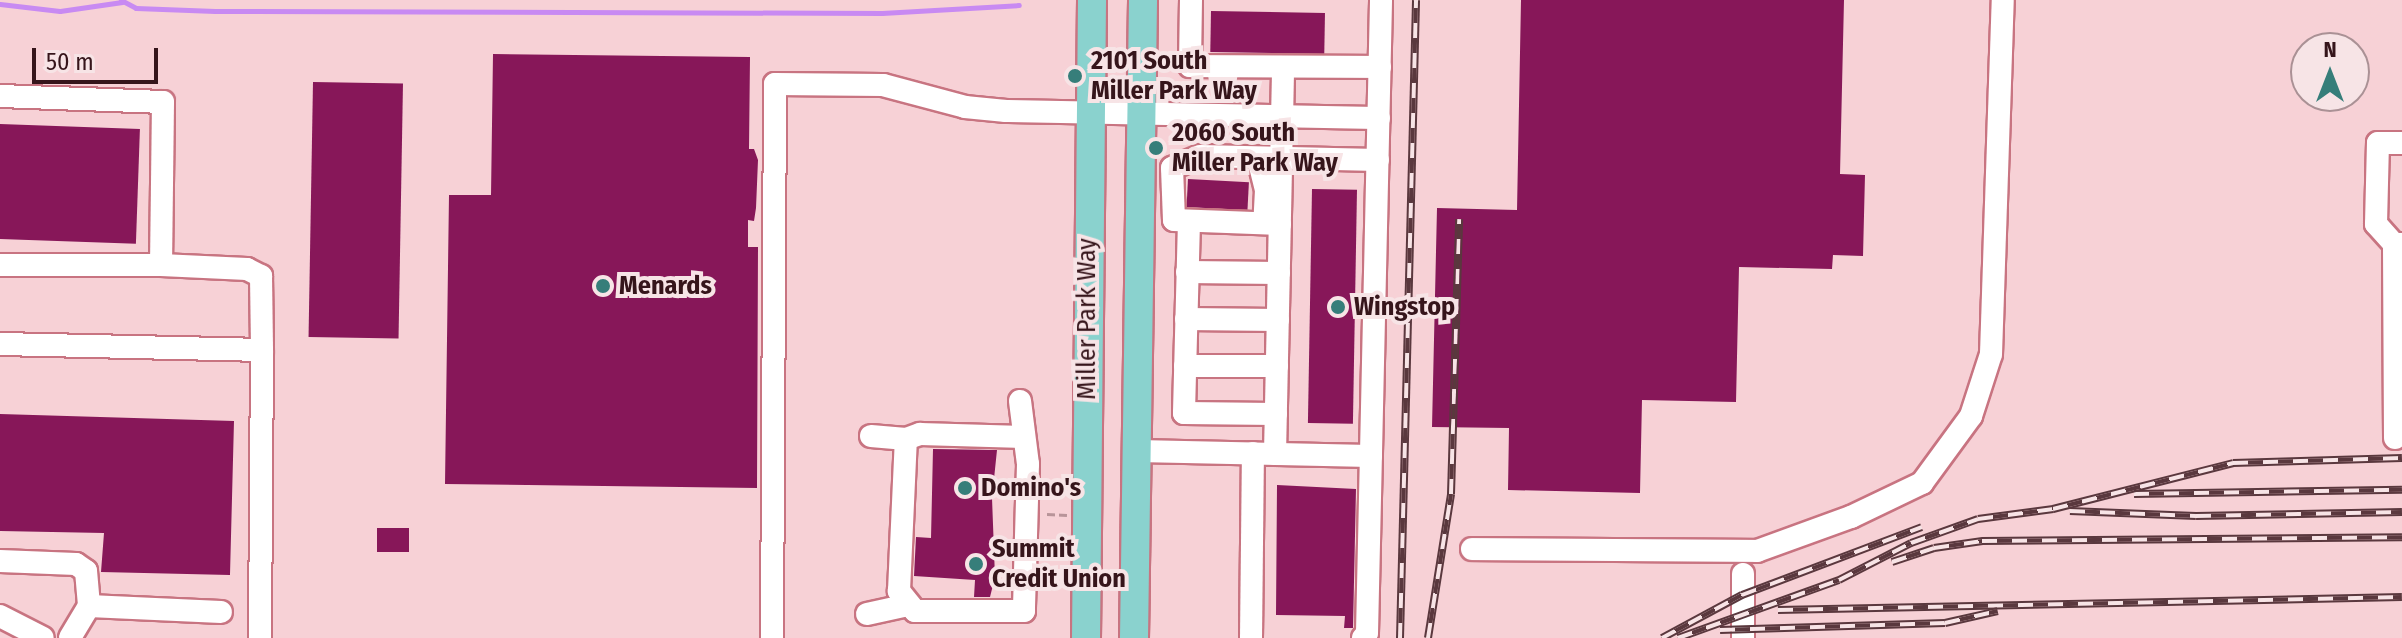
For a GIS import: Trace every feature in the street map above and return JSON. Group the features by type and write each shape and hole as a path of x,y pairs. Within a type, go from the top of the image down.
{"main road":[{"name":"Miller Park Way","path":"1086,638 1088,115 1092,0"},
{"name":"Miller Park Way","path":"1134,638 1143,0"}],"lane":[{"path":"1191,0 1190,66 1380,67"},
{"path":"1363,638 1367,633 1381,0"},
{"path":"1472,549 1757,551 1851,517 1922,483 1971,416 1991,354 2003,0"},
{"path":"1272,223 1282,159 1283,67"},
{"path":"772,638 775,84 883,85 965,107 1088,115 1379,118"},
{"path":"0,96 163,102 161,265"},
{"path":"2395,438 2398,244 2376,224 2378,143 2402,143"},
{"path":"1272,223 1174,220 1172,168 1200,156 1378,160"},
{"path":"1251,638 1264,453 1276,414 1279,273 1258,158"},
{"path":"1189,221 1184,413 1276,414"},
{"path":"0,265 161,265 247,269 261,276 260,638"},
{"path":"1187,272 1279,273"},
{"path":"1186,319 1278,320"},
{"path":"0,344 262,350"},
{"path":"1185,366 1277,366"},
{"path":"906,439 899,591 908,605 924,613 1024,611 1024,437 1020,401"},
{"path":"871,436 906,439 920,434 1024,437"},
{"path":"1137,451 1371,456"},
{"path":"0,561 76,564 89,578 89,606 70,638"},
{"path":"1743,574 1743,638"},
{"path":"867,614 908,605"},
{"path":"89,606 221,612"},
{"path":"0,616 43,638"}],"building":[{"path":"1521,0 1844,0 1840,174 1865,175 1863,256 1833,255 1832,269 1739,267 1736,402 1642,400 1640,493 1508,490 1509,428 1432,427 1437,208 1517,210"},
{"path":"1211,11 1325,13 1324,54 1210,52"},
{"name":"Menards","path":"493,54 750,57 749,149 754,149 758,160 754,221 748,220 748,247 758,247 757,488 445,484 449,195 491,195"},
{"path":"313,82 403,84 399,339 309,337"},
{"path":"0,124 140,129 136,244 0,239"},
{"path":"1188,179 1249,182 1247,210 1187,207"},
{"path":"1312,189 1357,190 1353,424 1308,423"},
{"path":"0,414 234,421 230,575 101,572 104,533 0,531"},
{"path":"933,449 997,450 992,498 995,577 990,597 974,597 975,580 914,576 916,537 931,538"},
{"path":"1277,485 1356,489 1353,628 1344,628 1345,616 1276,615"},
{"path":"377,528 409,528 409,552 377,552"}],"waterway":[{"path":"121,0 136,8 215,11 882,13 1019,5"},
{"path":"0,4 60,11 122,2"}],"railway":[{"path":"1400,638 1416,0"},
{"path":"1428,638 1451,494 1459,219"},
{"path":"1678,638 1839,580 1911,543 1978,519 2053,509 2233,463 2402,458"},
{"path":"2134,494 2402,490"},
{"path":"2070,511 2196,516 2402,512"},
{"path":"1662,638 1742,595 1922,527"},
{"path":"1892,562 1934,548 1982,541 2402,537"},
{"path":"1778,610 2402,597"},
{"path":"1720,630 1945,623 1998,611"}],"place":[{"name":"2101 South Miller Park Way","path":"1075,76"},
{"name":"2060 South Miller Park Way","path":"1156,148"},
{"name":"Menards","path":"603,286"},
{"name":"Wingstop","path":"1338,307"},
{"name":"Domino's","path":"965,488"},
{"name":"Summit Credit Union","path":"976,564"}]}
